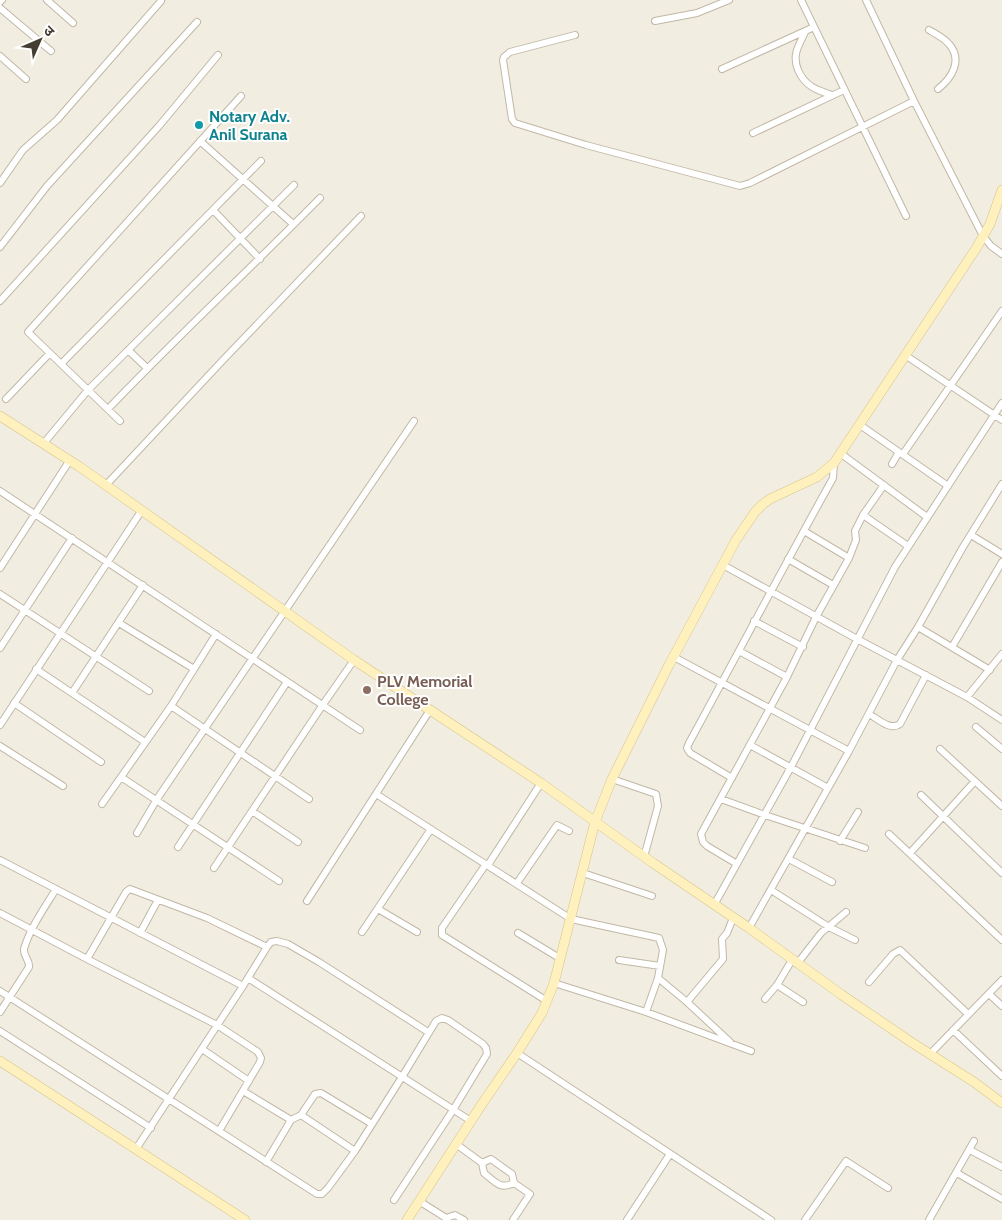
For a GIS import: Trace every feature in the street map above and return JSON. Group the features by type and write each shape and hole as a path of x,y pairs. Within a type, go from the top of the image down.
{"street":[{"path":"655,21 697,13 729,0"},
{"path":"801,0 906,216"},
{"path":"866,0 914,101 983,236 991,246 1002,254"},
{"path":"50,1 74,23"},
{"path":"0,183 28,143 41,135 57,120 161,1"},
{"path":"0,8 51,51"},
{"path":"0,247 47,186 198,22"},
{"path":"722,69 814,28"},
{"path":"929,30 947,42 954,55 953,73 950,79 938,89"},
{"path":"805,32 795,58 799,71 807,84 812,88 832,95"},
{"path":"575,35 510,52 504,57 512,119 518,125 740,186 750,183 914,101"},
{"path":"0,301 159,126 218,55"},
{"path":"0,56 26,79"},
{"path":"753,133 844,90"},
{"path":"120,421 28,332 241,96"},
{"path":"200,141 293,224"},
{"path":"61,364 261,161"},
{"path":"44,443 88,390 294,185"},
{"path":"407,1220 542,1013 561,959 596,822 612,779 736,540 762,505 770,499 816,476 834,463 983,236 990,224 1002,190"},
{"path":"108,409 147,368 320,198"},
{"path":"213,210 260,258"},
{"path":"106,485 361,216"},
{"path":"892,464 952,385 1002,311"},
{"path":"128,350 147,368"},
{"path":"6,399 50,354"},
{"path":"906,355 1002,420"},
{"path":"714,905 765,815 895,568 1002,403"},
{"path":"0,416 70,460 354,660 541,783 644,857 749,928 794,962 974,1082 1002,1103"},
{"path":"137,834 156,800 414,421"},
{"path":"860,425 948,486"},
{"path":"840,453 927,517"},
{"path":"0,568 70,460"},
{"path":"732,778 694,756 688,748 769,592 833,478 834,463"},
{"path":"749,928 849,751 897,660 918,628 971,534 1002,484"},
{"path":"737,864 707,846 701,838 701,834 787,677 816,617 849,558 856,540 855,531 863,515 884,485"},
{"path":"0,491 360,730"},
{"path":"0,725 142,510"},
{"path":"863,515 908,546"},
{"path":"804,531 849,558"},
{"path":"971,534 1002,554"},
{"path":"0,648 72,538"},
{"path":"788,559 834,585"},
{"path":"952,646 1002,562"},
{"path":"723,565 857,640 967,697 1002,720"},
{"path":"72,693 143,585"},
{"path":"0,594 149,691"},
{"path":"754,621 803,647"},
{"path":"119,623 194,669"},
{"path":"918,628 952,646 990,670"},
{"path":"102,804 171,706 216,634"},
{"path":"739,651 787,677"},
{"path":"967,697 1002,654"},
{"path":"674,657 849,751"},
{"path":"214,868 354,660"},
{"path":"36,669 145,742"},
{"path":"869,714 891,726 897,727 926,676"},
{"path":"178,847 287,682"},
{"path":"14,703 102,762"},
{"path":"171,706 308,799"},
{"path":"307,901 430,710"},
{"path":"976,727 1002,749"},
{"path":"0,746 63,786"},
{"path":"750,746 828,788"},
{"path":"940,749 1002,806"},
{"path":"121,777 279,881"},
{"path":"612,779 656,794 658,806 644,857"},
{"path":"910,853 975,782"},
{"path":"541,783 487,865 442,928 442,935 547,1001"},
{"path":"376,794 571,919 659,938 663,947 658,978 646,1012"},
{"path":"921,795 1002,873"},
{"path":"721,799 865,848"},
{"path":"252,811 298,842"},
{"path":"840,840 858,812"},
{"path":"517,883 557,825 569,831"},
{"path":"362,932 431,829"},
{"path":"889,834 1002,940"},
{"path":"789,859 832,882"},
{"path":"0,860 243,986"},
{"path":"583,873 652,896"},
{"path":"0,1012 29,967 29,960 24,954 24,950 56,889"},
{"path":"87,959 126,892 130,890 208,918 266,946"},
{"path":"771,890 855,940"},
{"path":"140,933 158,900"},
{"path":"378,909 417,932"},
{"path":"0,912 87,959 217,1025 260,1054 260,1062 219,1131"},
{"path":"765,999 794,962 821,933 846,912"},
{"path":"687,1002 723,959 722,939 734,918"},
{"path":"518,933 561,959"},
{"path":"136,1150 243,986 266,946 271,942 277,941 288,944 428,1032"},
{"path":"869,982 893,954 900,950 968,1014"},
{"path":"619,960 660,966"},
{"path":"248,978 471,1121"},
{"path":"658,978 732,1044"},
{"path":"930,1054 1002,980"},
{"path":"554,983 646,1012 750,1051"},
{"path":"776,985 803,1002"},
{"path":"0,991 317,1194 322,1194 328,1188 372,1124 428,1032 436,1021 442,1018 483,1044 487,1054 394,1200"},
{"path":"989,994 1002,1006"},
{"path":"0,1030 151,1128"},
{"path":"953,1030 1002,1076"},
{"path":"202,1049 249,1081"},
{"path":"517,1053 771,1220"},
{"path":"0,1061 245,1220"},
{"path":"244,1091 291,1120"},
{"path":"266,1162 291,1120 301,1115 312,1096 318,1093 372,1124"},
{"path":"301,1115 354,1151"},
{"path":"932,1219 974,1141"},
{"path":"456,1144 482,1163 484,1173 502,1186 514,1183"},
{"path":"970,1150 1002,1167"},
{"path":"627,1220 670,1154"},
{"path":"482,1163 491,1159 499,1164 512,1174 514,1183 530,1194 513,1220"},
{"path":"805,1220 846,1161 888,1188"},
{"path":"957,1173 1002,1198"},
{"path":"419,1200 446,1219 456,1215 464,1220"}],"place":[{"name":"Notary Adv. Anil Surana","path":"199,125"},
{"name":"PLV Memorial College","path":"367,690"}]}
